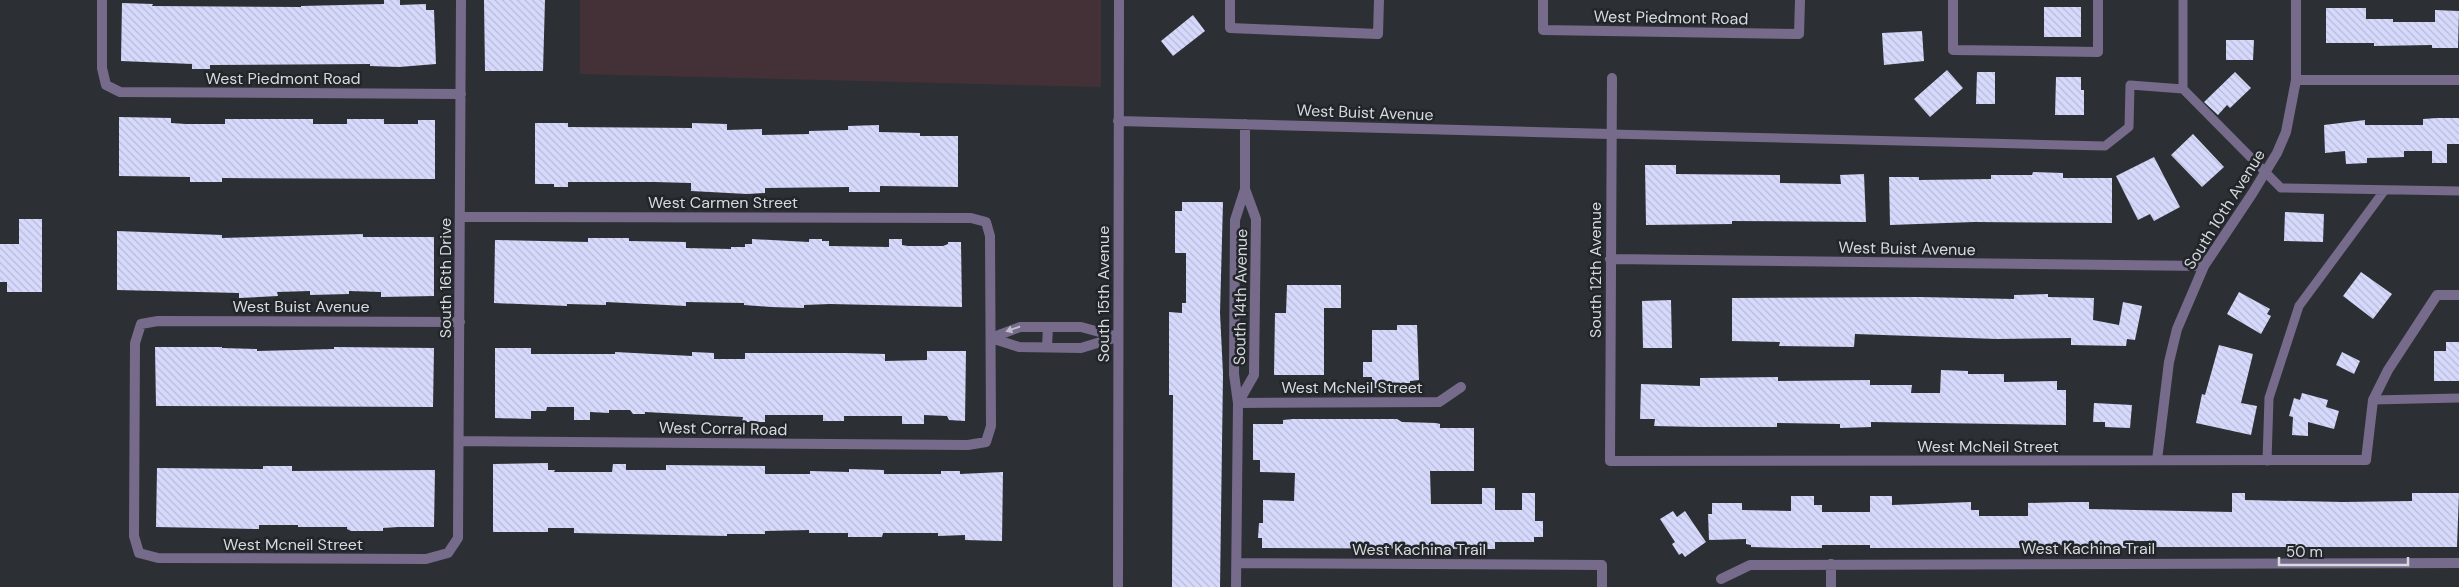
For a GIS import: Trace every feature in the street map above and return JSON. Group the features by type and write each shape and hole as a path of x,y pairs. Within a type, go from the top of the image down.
{"street":[{"name":"West Piedmont Road","path":"102,0 102,68 106,85 120,92 461,94"},
{"name":"South 16th Drive","path":"448,553 458,538 461,0"},
{"name":"South 15th Avenue","path":"1118,587 1119,0"},
{"path":"1230,0 1230,28 1378,34 1379,0"},
{"name":"West Piedmont Road","path":"1543,0 1543,30 1799,34 1800,0"},
{"path":"1953,0 1953,50 2098,52 2098,0"},
{"name":"South 10th Avenue","path":"2157,460 2169,362 2177,329 2204,266 2277,153 2286,132 2296,80 2296,0"},
{"name":"South 12th Avenue","path":"1610,461 1610,134 1612,78"},
{"path":"2296,80 2459,80"},
{"name":"West Buist Avenue","path":"1118,121 1610,134"},
{"name":"South 14th Avenue","path":"1236,587 1238,403 1234,374 1235,220 1244,189 1244,124"},
{"name":"South 14th Avenue","path":"1238,403 1254,375 1256,219 1244,189"},
{"name":"West Carmen Street","path":"461,217 971,218 986,222 990,236 991,338"},
{"path":"1236,243 1255,244"},
{"name":"West Buist Avenue","path":"1610,259 2204,266"},
{"path":"2374,400 2414,328 2437,295 2459,295"},
{"name":"West Buist Avenue","path":"139,553 134,536 135,343 141,324 158,320 460,322"},
{"path":"991,338 1020,326 1081,327 1118,337"},
{"path":"1052,327 1053,347"},
{"path":"991,338 1019,347 1080,348 1118,337"},
{"name":"West Corral Road","path":"459,441 958,445 986,442 991,426 991,338"},
{"name":"West McNeil Street","path":"1238,403 1439,402 1461,387"},
{"name":"West McNeil Street","path":"1610,461 2366,460 2374,400"},
{"name":"West Mcneil Street","path":"139,553 158,558 426,559 448,553"},
{"name":"West Kachina Trail","path":"1721,579 1750,565 2459,562"},
{"name":"West Kachina Trail","path":"1237,563 1602,565 1602,587"},
{"path":"1831,564 1831,587"}],"lane":[{"path":"2183,0 2183,89"},
{"path":"1610,134 2104,146 2129,127 2130,85 2183,89 2264,173 2282,188 2384,192 2459,191"},
{"path":"2267,461 2268,398 2299,306 2384,192"},
{"path":"2374,400 2459,398"}],"shaded area":[{"path":"580,0 1101,0 1101,87 580,74"}],"building":[{"path":"384,0 400,0 400,5 426,4 426,10 434,10 436,64 399,67 370,66 370,64 210,65 210,69 192,69 192,64 121,61 122,3 153,4 152,6 301,7 384,4"},
{"path":"484,0 545,0 543,71 485,71"},
{"path":"2044,7 2081,7 2081,37 2044,37"},
{"path":"2326,8 2366,8 2366,19 2393,19 2393,22 2435,22 2435,10 2459,11 2458,48 2432,48 2432,45 2374,46 2374,43 2326,43"},
{"path":"1193,15 1205,31 1173,56 1161,41"},
{"path":"1922,31 1924,61 1884,65 1882,33"},
{"path":"2226,40 2254,40 2253,60 2226,60"},
{"path":"1947,70 1963,88 1930,117 1914,99"},
{"path":"1977,72 1995,72 1995,104 1976,104"},
{"path":"2235,72 2251,88 2230,108 2227,105 2218,115 2204,102"},
{"path":"2056,77 2081,77 2081,90 2084,90 2084,115 2055,115"},
{"path":"119,117 171,118 171,123 186,124 225,124 225,119 313,119 313,124 347,124 347,119 384,119 384,124 418,124 418,120 435,120 435,179 222,178 222,182 190,182 190,177 119,176"},
{"path":"2459,118 2459,144 2447,144 2447,163 2432,163 2432,151 2404,151 2404,157 2367,158 2367,163 2346,164 2345,151 2325,153 2324,125 2365,120 2365,125 2423,125 2423,119"},
{"path":"535,123 568,123 568,127 692,128 692,123 727,124 727,130 762,129 762,135 809,134 809,131 848,130 848,126 879,125 879,132 920,133 920,136 958,136 958,187 880,186 880,192 849,192 849,187 765,188 765,193 747,194 691,191 691,183 568,182 568,187 554,187 554,184 535,184"},
{"path":"2193,134 2224,167 2202,187 2171,155"},
{"path":"2154,157 2180,207 2154,221 2150,214 2138,220 2116,176"},
{"path":"1645,165 1676,165 1676,174 1780,175 1780,183 1841,184 1840,175 1864,174 1866,222 1732,221 1732,224 1646,225"},
{"path":"2033,172 2063,173 2063,178 2112,178 2112,223 1974,222 1890,225 1889,177 1919,177 1919,180 1991,179 1991,175 2032,175"},
{"path":"1182,202 1223,202 1220,313 1223,374 1220,587 1172,587 1173,395 1169,395 1169,312 1182,313 1182,303 1186,303 1186,253 1175,253 1175,211 1182,211"},
{"path":"2285,212 2324,214 2323,242 2284,241"},
{"path":"19,219 42,219 42,292 7,292 7,282 0,282 0,244 19,244"},
{"path":"117,231 222,235 222,238 363,234 363,237 434,237 434,296 381,297 381,292 349,291 349,294 310,295 310,291 277,292 278,296 239,298 239,293 117,290"},
{"path":"588,238 629,238 629,241 686,242 686,248 731,249 731,247 745,247 745,244 752,244 752,239 809,242 809,239 822,239 822,241 829,241 829,246 889,247 889,239 902,239 902,245 908,246 943,246 948,244 948,242 961,242 962,307 830,304 804,305 804,308 744,305 744,303 686,302 686,306 606,302 606,305 567,304 567,306 494,303 495,240 588,242"},
{"path":"2361,272 2392,294 2373,319 2343,296"},
{"path":"1287,285 1341,285 1341,308 1324,308 1324,375 1274,375 1275,313 1286,313"},
{"path":"2239,292 2270,309 2267,314 2271,316 2261,334 2227,314"},
{"path":"2048,294 2048,297 2094,298 2093,320 2119,325 2123,302 2142,306 2135,340 2127,339 2126,346 2071,345 2071,338 1997,339 1855,334 1854,347 1779,346 1780,342 1732,341 1732,298 1920,297 2014,299 2014,295"},
{"path":"1671,300 1672,348 1643,348 1642,301"},
{"path":"1397,325 1417,325 1419,380 1410,381 1410,383 1386,383 1386,388 1372,388 1372,377 1363,377 1363,362 1372,362 1372,330 1397,330"},
{"path":"2446,342 2459,342 2459,381 2434,381 2434,351 2446,351"},
{"path":"2219,345 2253,354 2241,403 2257,406 2251,435 2196,423 2202,394 2205,395"},
{"path":"155,347 222,347 257,349 257,351 334,349 334,347 434,348 433,407 156,406"},
{"path":"495,348 531,348 531,354 615,354 615,352 692,356 692,352 714,353 714,359 745,359 745,353 885,354 885,361 927,360 927,351 966,351 965,421 949,420 947,416 924,415 924,424 902,424 902,416 844,416 844,421 823,421 823,415 765,415 765,422 742,422 743,417 645,412 645,414 633,414 630,410 609,410 609,413 590,412 590,420 574,420 574,407 547,407 546,411 531,411 531,419 495,418"},
{"path":"2342,352 2360,361 2354,374 2336,365"},
{"path":"1941,370 1968,371 1968,374 2004,374 2004,382 2057,381 2057,390 2066,390 2066,425 1871,422 1871,427 1840,428 1840,424 1777,423 1777,427 1701,427 1654,426 1655,419 1640,419 1641,384 1700,386 1700,378 1778,377 1778,381 1870,380 1870,385 1912,385 1911,393 1940,393"},
{"path":"2302,393 2328,400 2326,407 2339,411 2334,429 2308,422 2308,436 2292,435 2293,417 2289,416 2294,398 2300,400"},
{"path":"2094,403 2132,405 2130,428 2105,427 2105,422 2093,422"},
{"path":"1397,419 1402,422 1436,423 1440,424 1440,428 1474,428 1474,471 1430,471 1431,504 1482,504 1482,488 1495,488 1495,510 1522,510 1522,493 1535,493 1535,521 1543,521 1543,537 1534,537 1534,542 1495,542 1495,549 1262,548 1262,538 1258,538 1259,523 1263,523 1263,500 1294,501 1295,473 1260,472 1260,460 1253,460 1253,424 1283,424 1283,420"},
{"path":"548,463 548,470 555,470 554,472 612,472 613,464 626,464 626,470 666,470 666,465 765,466 765,474 810,474 810,471 849,472 849,469 884,470 884,474 941,474 941,471 960,471 960,474 1003,472 1002,541 965,540 965,535 938,536 938,533 883,533 882,537 848,537 848,533 809,533 809,530 765,531 765,534 727,534 727,536 574,533 574,528 548,528 548,532 493,532 493,464"},
{"path":"263,466 292,466 292,471 435,470 434,527 398,527 383,528 383,531 351,531 347,527 298,527 298,525 259,525 259,529 156,527 157,468 263,469"},
{"path":"2232,493 2245,493 2245,500 2343,502 2412,501 2412,493 2459,493 2457,547 2154,547 2154,541 2127,541 2127,548 2051,545 2051,548 1870,548 1870,545 1822,545 1822,548 1792,548 1751,547 1751,545 1746,544 1746,539 1709,540 1708,514 1712,514 1712,503 1742,503 1742,510 1791,511 1791,496 1814,496 1814,505 1822,505 1822,512 1870,512 1870,496 1892,496 1892,505 1971,502 1971,510 1979,510 1979,516 2028,516 2028,503 2070,502 2089,502 2089,509 2232,512"},
{"path":"1673,511 1677,517 1685,511 1706,542 1685,557 1682,553 1679,555 1672,544 1675,542 1660,519"}]}
